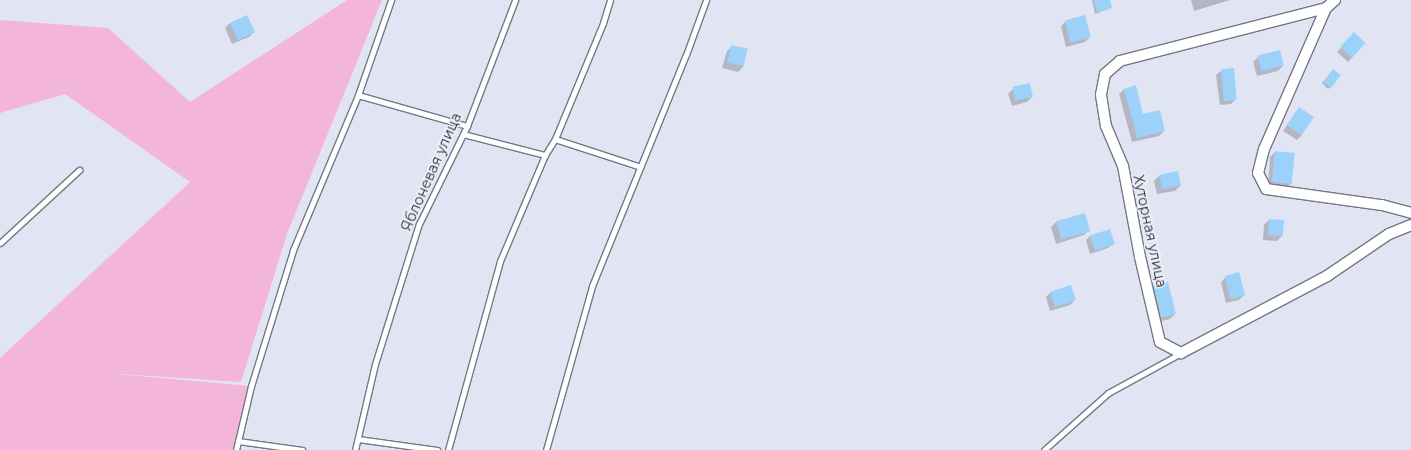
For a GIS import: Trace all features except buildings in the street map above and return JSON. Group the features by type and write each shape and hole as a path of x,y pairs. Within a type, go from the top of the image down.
{"street":[{"path":"1335,0 1326,8 1264,149 1258,173 1266,189 1382,205 1411,213"},
{"name":"Хуторная улица","path":"1181,353 1160,342 1140,257 1123,166 1106,126 1101,95 1105,74 1120,61 1326,8"},
{"path":"1181,353 1327,276 1389,234 1411,225"}],"lane":[{"path":"236,450 251,386 293,250 358,95 390,0"},
{"name":"Яблоневая улица","path":"355,450 375,364 419,224 463,134 515,0"},
{"path":"448,450 500,261 545,155 555,140 603,23 610,0"},
{"path":"546,450 592,286 686,55 706,0"},
{"path":"358,95 466,126"},
{"path":"463,134 545,155"},
{"path":"555,140 641,167"},
{"path":"0,243 79,170"},
{"path":"1044,450 1108,393 1181,353"},
{"path":"358,439 437,450"},
{"path":"238,441 302,450"}],"shaded area":[{"path":"347,0 382,0 287,234 241,382 105,373 251,386 236,450 0,450 0,358 190,182 65,94 0,113 0,20 108,28 190,102"}]}
